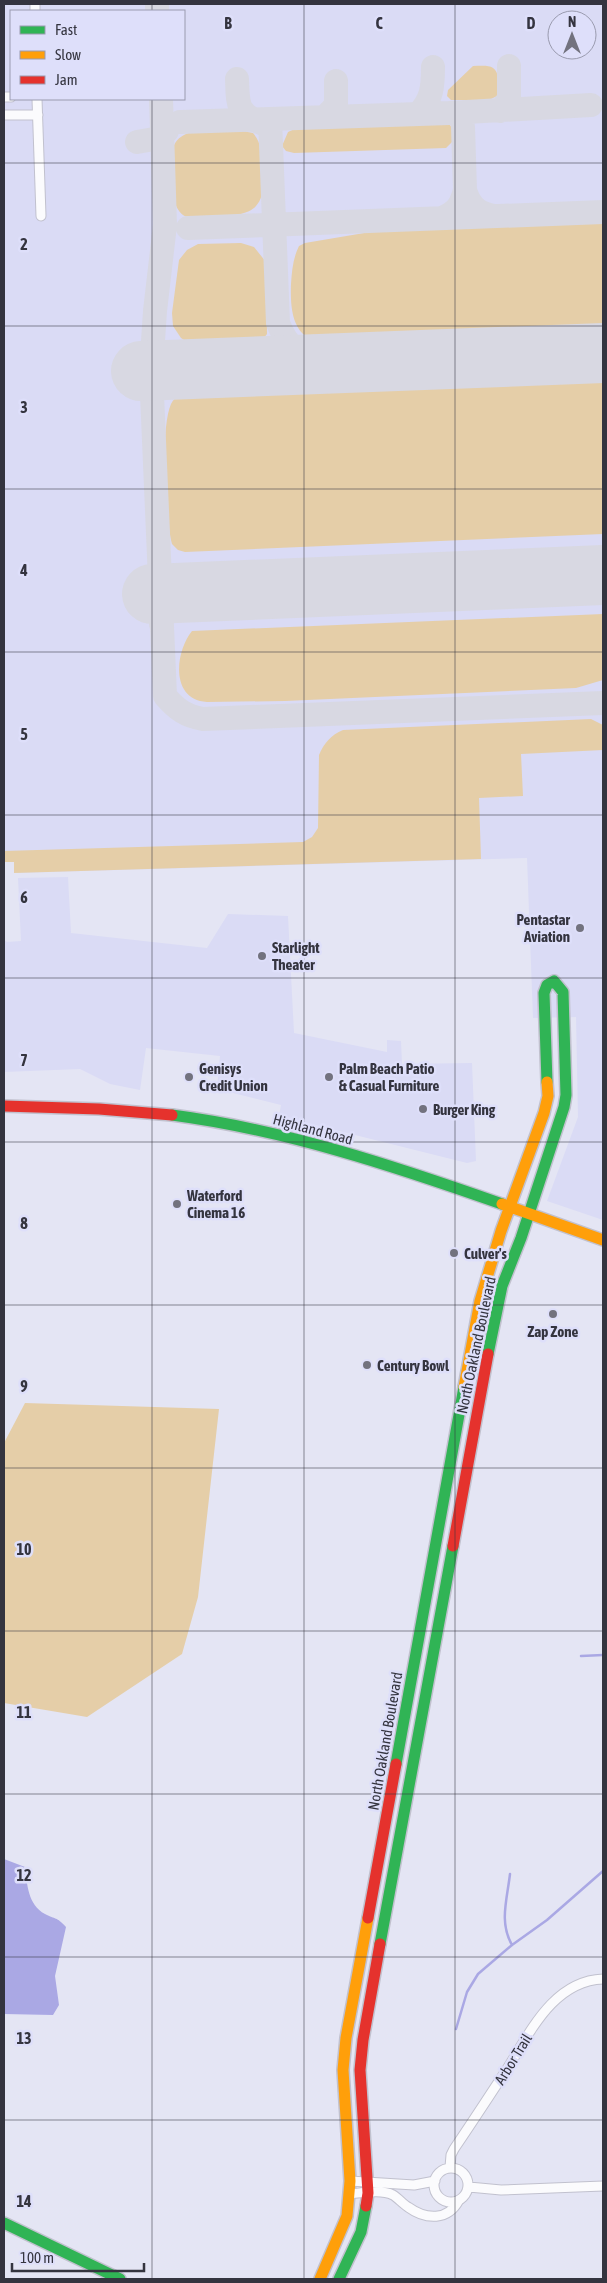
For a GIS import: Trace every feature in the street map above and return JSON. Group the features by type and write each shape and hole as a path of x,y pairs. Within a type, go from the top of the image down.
{"main road":[{"name":"North Oakland Boulevard","path":"320,2279 344,2227 349,2194 350,2181 343,2070 346,2038 478,1310 509,1208 544,1113 548,1096 544,993 547,985 554,981 559,985 562,992 566,1095 563,1114 497,1302 363,2040 360,2070 368,2187 361,2232 339,2279"},
{"name":"Highland Road","path":"4,1106 66,1106 131,1110 256,1129 377,1162 603,1240"},
{"path":"4,2223 120,2279"}],"street":[{"path":"37,100 41,216"},
{"path":"4,115 38,114"},
{"name":"Arbor Trail","path":"450,2168 451,2155 454,2149 539,2018 558,1997 575,1985 603,1979"},
{"path":"450,2168 460,2170 467,2177 468,2187 466,2195 459,2200 451,2202 444,2200 434,2188 435,2180 443,2170 450,2168"},
{"path":"349,2194 368,2187 414,2184 435,2180"},
{"path":"350,2181 392,2195 422,2215 435,2217 447,2214 455,2208 459,2200"},
{"path":"468,2187 501,2190 603,2186"}],"shaded area":[{"path":"4,4 603,4 603,1220 547,1201 578,1117 576,1017 533,1018 527,858 14,873 14,862 4,862"},
{"path":"473,66 490,66 495,70 498,79 497,96 489,100 451,100 447,96 448,90"},
{"path":"440,122 450,125 454,132 452,142 446,148 294,153 286,151 282,146 288,132 299,127"},
{"path":"200,130 237,130 253,133 260,145 263,187 259,202 251,210 242,214 221,218 198,219 183,215 177,208 174,198 173,148 177,140 184,135"},
{"path":"603,222 603,332 329,344 308,338 301,332 293,315 291,284 293,264 299,246 305,243 376,231"},
{"path":"241,243 254,247 266,262 267,334 258,345 198,349 181,338 173,326 172,313 179,260 187,250 198,244"},
{"path":"603,372 603,534 185,552 178,550 172,544 167,514 166,433 171,404 176,397 183,393 189,391"},
{"path":"603,614 603,680 576,688 285,701 207,702 195,699 187,693 179,674 182,651 192,631"},
{"path":"591,719 603,725 603,750 521,754 523,796 479,798 481,859 14,873 14,862 4,862 4,851 303,842 312,837 318,828 319,755 328,740 343,730"},
{"path":"68,877 71,933 207,948 228,914 288,916 294,1033 387,1052 387,1040 401,1041 402,1064 472,1063 476,1161 467,1163 279,1116 281,1105 217,1089 220,1056 146,1048 140,1090 110,1084 80,1069 4,1072 4,940 7,942 21,941 18,878"},
{"path":"25,1403 219,1409 198,1597 182,1654 87,1717 4,1703 4,1443"}],"water":[{"path":"4,1859 25,1867 29,1894 35,1905 39,1910 58,1920 66,1927 55,1976 59,2005 53,2015 4,2014"}],"waterway":[{"path":"581,1656 603,1655"},
{"path":"456,2029 467,1992 478,1974 512,1945 547,1920 603,1871"},
{"path":"510,1874 505,1919 508,1936 512,1945"}],"taxiway":[{"path":"157,4 157,10"},
{"path":"500,111 509,99 509,66"},
{"path":"419,113 427,103 431,92 433,67"},
{"path":"237,79 240,106 247,115 261,123"},
{"path":"325,117 336,105 336,81"},
{"path":"161,100 165,225 155,311 151,371 165,696 182,712 203,719 603,703"},
{"path":"180,122 449,113 591,105"},
{"path":"270,119 278,323 286,339 296,350 325,364"},
{"path":"463,127 465,190"},
{"path":"137,142 154,139 167,131"},
{"path":"442,218 458,207 465,190 475,208 483,213 494,216"},
{"path":"188,228 603,212"},
{"path":"161,624 172,604 191,592"}],"runway":[{"path":"141,371 603,353"},
{"path":"152,594 603,575"}],"traffic: fast":[{"path":"488,1354 502,1286 521,1238 564,1107 566,1095 563,992 554,981 547,985 544,993 547,1082"},
{"path":"172,1115 256,1130 339,1151 421,1176 502,1204"},
{"path":"396,1764 464,1387"},
{"path":"380,1944 453,1546"},
{"path":"339,2279 361,2232 366,2206"},
{"path":"4,2223 120,2279"}],"traffic: slow":[{"path":"464,1387 480,1301 501,1231 544,1113 548,1096 547,1082"},
{"path":"502,1204 603,1240"},
{"path":"320,2279 347,2216 350,2181 343,2070 346,2038 368,1918"}],"traffic: jam":[{"path":"4,1106 99,1109 172,1115"},
{"path":"453,1546 488,1354"},
{"path":"368,1918 396,1764"},
{"path":"366,2206 368,2193 360,2070 363,2040 380,1944"}],"place":[{"name":"Pentastar Aviation","path":"580,928"},
{"name":"Starlight Theater","path":"262,956"},
{"name":"Genisys Credit Union","path":"189,1077"},
{"name":"Palm Beach Patio & Casual Furniture","path":"329,1077"},
{"name":"Burger King","path":"423,1109"},
{"name":"Waterford Cinema 16","path":"177,1204"},
{"name":"Culver's","path":"454,1253"},
{"name":"Zap Zone","path":"553,1314"},
{"name":"Century Bowl","path":"367,1365"}]}
